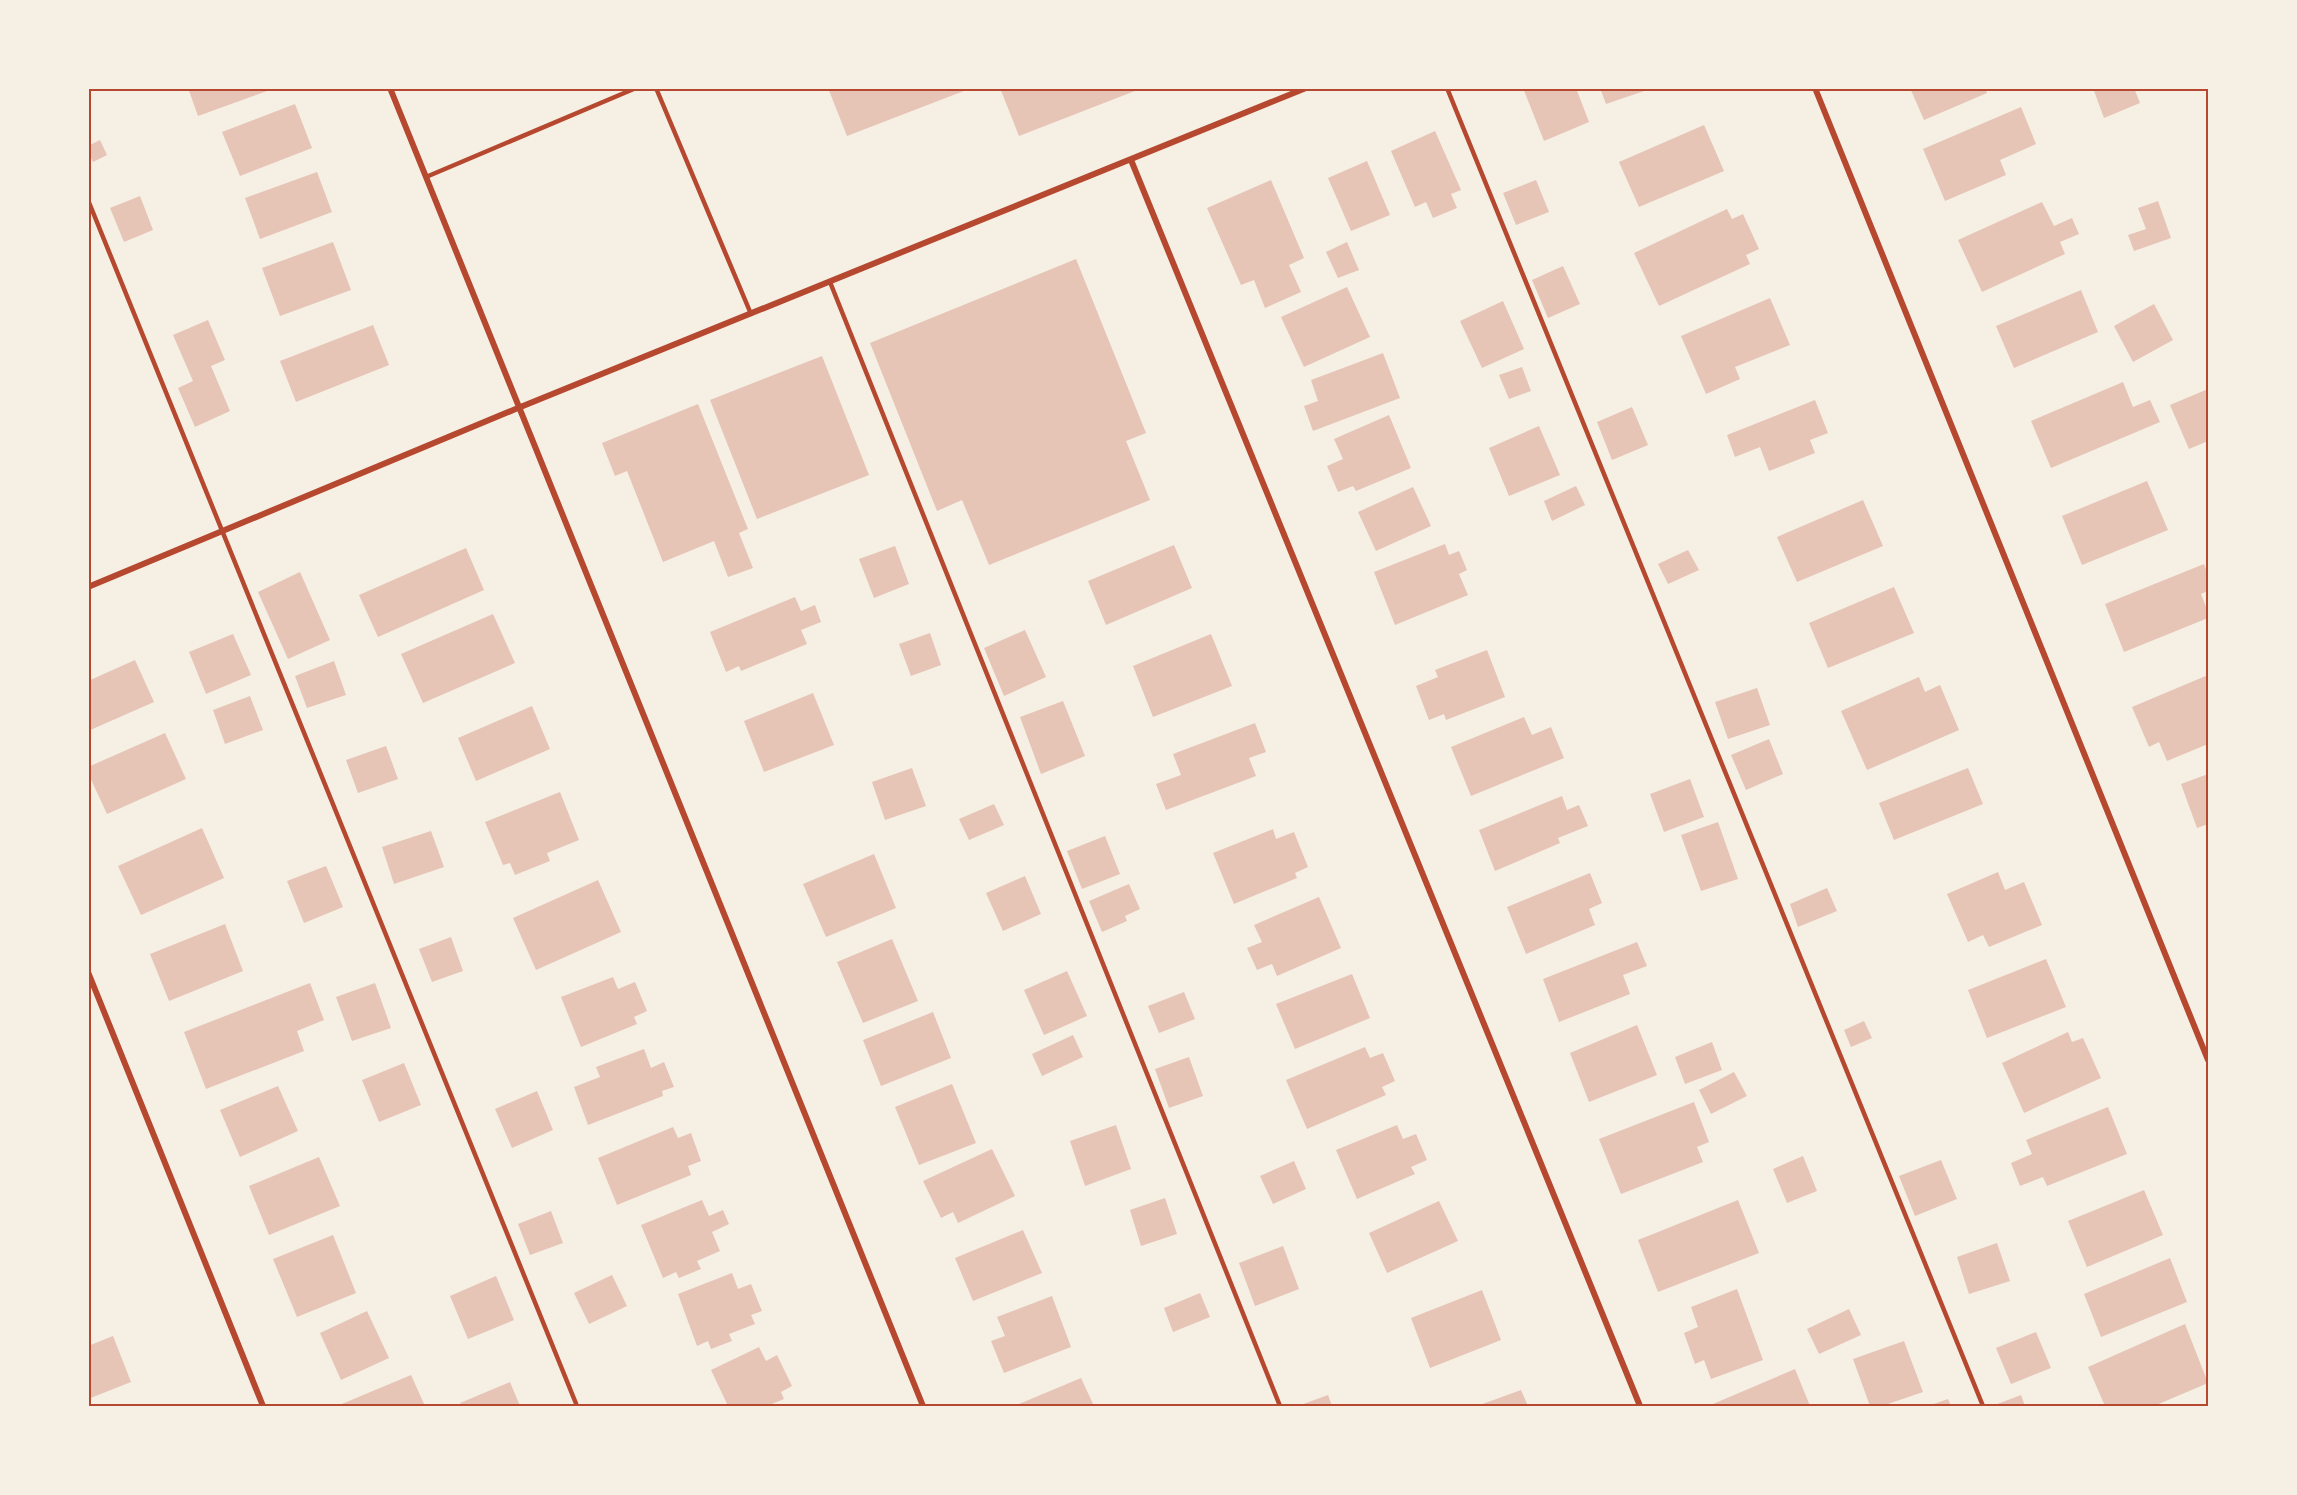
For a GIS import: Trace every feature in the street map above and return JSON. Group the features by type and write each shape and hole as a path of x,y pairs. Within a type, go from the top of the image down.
{"street":[{"path":"390,88 923,1407"},
{"path":"88,587 518,408 1306,88"},
{"path":"1815,88 2208,1060"},
{"path":"1131,160 1640,1407"},
{"path":"88,972 263,1407"}],"lane":[{"path":"426,177 636,88"},
{"path":"656,88 751,314"},
{"path":"1447,88 1983,1407"},
{"path":"88,200 577,1407"},
{"path":"830,282 1280,1407"}],"building":[{"path":"188,88 270,88 270,90 198,116"},
{"path":"828,88 969,88 969,89 847,136"},
{"path":"1000,88 1140,88 1140,89 1019,136"},
{"path":"1523,88 1576,88 1589,122 1544,141"},
{"path":"1600,88 1650,88 1650,89 1606,104"},
{"path":"1910,88 1985,88 1987,93 1924,120"},
{"path":"2093,88 2134,88 2140,103 2104,118"},
{"path":"295,104 312,148 240,176 222,132"},
{"path":"2021,107 2036,144 2000,160 2006,175 1945,201 1923,149"},
{"path":"1704,125 1724,171 1639,207 1619,162"},
{"path":"1435,131 1461,190 1451,194 1457,208 1433,218 1426,202 1415,207 1391,151"},
{"path":"100,140 107,155 93,162 88,146"},
{"path":"1367,161 1390,215 1351,231 1328,178"},
{"path":"317,172 332,212 260,239 245,198"},
{"path":"1271,180 1304,258 1289,265 1301,292 1265,308 1254,280 1241,285 1207,208"},
{"path":"1536,180 1549,212 1516,225 1503,193"},
{"path":"140,196 153,230 124,242 110,208"},
{"path":"2158,201 2171,238 2134,251 2128,235 2146,229 2138,208"},
{"path":"2042,202 2054,226 2072,218 2079,234 2060,242 2065,254 1982,292 1958,240"},
{"path":"1727,209 1732,219 1743,214 1759,249 1746,255 1750,264 1659,306 1634,253"},
{"path":"333,242 351,290 280,316 262,268"},
{"path":"1347,242 1359,270 1338,278 1326,252"},
{"path":"1076,259 1146,433 1126,441 1150,500 989,565 962,500 937,511 870,343"},
{"path":"1563,266 1580,304 1548,318 1532,280"},
{"path":"1347,287 1370,337 1304,367 1281,317"},
{"path":"2081,290 2098,332 2014,368 1996,326"},
{"path":"1770,298 1790,345 1735,367 1740,379 1706,394 1681,336"},
{"path":"1503,301 1524,349 1482,368 1460,321"},
{"path":"2154,304 2173,340 2133,362 2114,326"},
{"path":"208,320 225,360 211,366 230,411 195,427 178,388 193,381 173,335"},
{"path":"373,325 389,365 296,402 280,361"},
{"path":"1383,353 1400,398 1313,431 1304,406 1318,401 1311,380"},
{"path":"822,356 869,475 757,519 710,400"},
{"path":"1522,367 1531,391 1509,399 1499,375"},
{"path":"2123,382 2133,407 2150,400 2160,422 2051,468 2031,421"},
{"path":"2208,389 2208,441 2189,449 2170,405"},
{"path":"1815,400 1828,433 1810,440 1815,453 1769,471 1760,447 1735,457 1727,435"},
{"path":"698,404 748,529 739,533 753,568 728,577 714,541 663,562 627,471 615,476 602,443"},
{"path":"1632,407 1648,445 1612,460 1597,422"},
{"path":"1389,415 1411,468 1356,491 1353,486 1338,492 1327,466 1343,459 1334,439"},
{"path":"1539,426 1560,475 1509,496 1489,448"},
{"path":"2147,481 2168,530 2082,565 2062,516"},
{"path":"1576,486 1585,505 1552,521 1544,501"},
{"path":"1413,487 1431,526 1376,551 1358,512"},
{"path":"1863,500 1883,546 1797,582 1777,537"},
{"path":"1445,544 1449,555 1459,551 1467,570 1459,574 1468,595 1395,625 1374,572"},
{"path":"1174,545 1192,588 1106,625 1088,581"},
{"path":"895,546 909,584 874,598 859,559"},
{"path":"466,548 484,590 378,637 359,595"},
{"path":"1688,550 1699,570 1668,584 1658,564"},
{"path":"2204,564 2208,575 2208,591 2201,594 2208,618 2124,652 2105,604"},
{"path":"300,572 330,640 288,659 258,592"},
{"path":"1894,587 1914,633 1828,668 1809,623"},
{"path":"795,597 801,611 815,605 821,622 801,630 807,644 741,671 739,666 726,672 710,632"},
{"path":"493,614 515,663 423,703 401,654"},
{"path":"1025,630 1046,677 1004,696 984,648"},
{"path":"930,633 941,665 911,676 899,644"},
{"path":"233,634 251,675 206,694 189,652"},
{"path":"1211,634 1232,686 1153,717 1133,666"},
{"path":"1487,650 1505,697 1446,720 1444,714 1429,720 1416,686 1438,677 1435,670"},
{"path":"135,660 154,702 88,731 88,681"},
{"path":"334,661 346,695 307,708 295,676"},
{"path":"2208,675 2208,744 2167,761 2159,742 2149,747 2132,707"},
{"path":"1919,677 1925,692 1940,685 1959,730 1867,770 1841,711"},
{"path":"1757,688 1770,725 1728,739 1715,702"},
{"path":"813,693 834,745 764,772 744,721"},
{"path":"250,696 263,730 225,744 213,710"},
{"path":"1063,701 1085,756 1041,774 1020,717"},
{"path":"532,706 550,749 476,781 458,738"},
{"path":"1524,717 1532,735 1551,727 1564,758 1471,796 1451,747"},
{"path":"1255,723 1266,752 1249,758 1256,776 1166,810 1156,784 1181,775 1173,754"},
{"path":"165,733 186,779 107,814 88,773 88,767"},
{"path":"1769,739 1783,774 1746,790 1731,755"},
{"path":"386,746 398,779 358,793 346,760"},
{"path":"912,768 926,806 885,820 872,782"},
{"path":"1968,768 1983,804 1894,840 1879,803"},
{"path":"2208,774 2208,824 2197,828 2181,784"},
{"path":"1690,779 1704,817 1664,832 1650,794"},
{"path":"560,792 579,840 547,853 550,861 515,875 510,863 503,865 485,822"},
{"path":"1562,796 1567,810 1579,805 1588,826 1558,838 1560,843 1495,871 1479,830"},
{"path":"994,804 1004,825 969,840 959,819"},
{"path":"1718,822 1738,879 1701,891 1681,835"},
{"path":"202,828 224,878 141,915 118,866"},
{"path":"1273,829 1276,839 1294,832 1308,867 1295,873 1297,878 1234,904 1213,853"},
{"path":"431,831 444,867 394,884 382,847"},
{"path":"1105,836 1120,874 1082,889 1067,851"},
{"path":"874,854 896,908 826,937 803,884"},
{"path":"326,866 343,907 304,923 287,881"},
{"path":"1998,872 2005,890 2024,882 2042,925 1989,947 1983,935 1968,942 1947,894"},
{"path":"1590,873 1602,903 1589,909 1595,925 1526,954 1507,907"},
{"path":"1025,876 1041,914 1003,931 986,893"},
{"path":"598,880 621,932 536,970 513,918"},
{"path":"1129,884 1140,909 1125,916 1127,921 1102,932 1089,901"},
{"path":"1827,888 1837,911 1798,927 1790,904"},
{"path":"1319,897 1341,948 1277,976 1272,964 1257,970 1247,948 1262,942 1254,925"},
{"path":"225,924 243,971 169,1001 150,954"},
{"path":"451,937 463,971 432,982 419,949"},
{"path":"892,939 918,1001 863,1023 837,962"},
{"path":"1637,942 1647,966 1623,975 1630,994 1559,1022 1543,979"},
{"path":"2046,959 2066,1007 1987,1038 1968,990"},
{"path":"1067,971 1087,1016 1044,1035 1024,990"},
{"path":"1352,974 1370,1018 1295,1049 1276,1004"},
{"path":"613,977 618,989 635,982 647,1011 634,1017 637,1024 581,1047 561,997"},
{"path":"310,983 324,1020 297,1031 304,1051 206,1089 184,1032"},
{"path":"375,983 391,1028 352,1041 336,997"},
{"path":"1184,992 1195,1019 1159,1033 1148,1006"},
{"path":"933,1012 951,1058 881,1086 863,1040"},
{"path":"1864,1021 1872,1038 1851,1047 1844,1030"},
{"path":"1637,1025 1657,1075 1589,1102 1570,1053"},
{"path":"2068,1032 2072,1042 2083,1038 2101,1078 2024,1113 2002,1063"},
{"path":"1073,1035 1083,1057 1042,1076 1032,1054"},
{"path":"1712,1042 1722,1070 1685,1084 1675,1057"},
{"path":"1365,1047 1370,1058 1383,1053 1395,1081 1382,1087 1386,1095 1307,1129 1286,1080"},
{"path":"644,1049 651,1068 664,1062 674,1087 662,1091 663,1096 588,1125 574,1087 600,1077 596,1067"},
{"path":"1189,1057 1203,1096 1169,1108 1155,1069"},
{"path":"404,1063 421,1105 379,1122 362,1080"},
{"path":"1734,1072 1747,1096 1711,1114 1699,1090"},
{"path":"952,1084 976,1143 919,1165 895,1107"},
{"path":"278,1086 298,1131 240,1157 220,1110"},
{"path":"537,1091 553,1130 512,1148 495,1109"},
{"path":"1694,1102 1709,1142 1697,1147 1703,1162 1621,1194 1599,1139"},
{"path":"2108,1107 2127,1154 2047,1186 2043,1177 2020,1186 2011,1163 2032,1154 2026,1140"},
{"path":"1116,1125 1131,1169 1085,1186 1070,1141"},
{"path":"1397,1125 1403,1139 1416,1134 1427,1160 1411,1167 1415,1174 1357,1199 1336,1150"},
{"path":"673,1127 678,1138 691,1133 701,1161 688,1166 691,1175 617,1205 598,1158"},
{"path":"992,1149 1015,1196 958,1223 953,1212 941,1218 923,1181"},
{"path":"1803,1156 1817,1191 1787,1203 1773,1169"},
{"path":"319,1157 340,1206 269,1235 249,1186"},
{"path":"1941,1160 1957,1199 1915,1216 1899,1176"},
{"path":"1294,1161 1306,1189 1273,1204 1260,1176"},
{"path":"2144,1190 2163,1235 2087,1267 2068,1221"},
{"path":"1165,1198 1177,1234 1141,1246 1130,1210"},
{"path":"702,1200 709,1216 723,1210 729,1224 712,1232 720,1251 697,1261 701,1269 679,1278 676,1272 663,1278 641,1225"},
{"path":"1738,1200 1759,1253 1658,1292 1638,1240"},
{"path":"1439,1201 1458,1241 1387,1273 1369,1233"},
{"path":"551,1211 563,1243 530,1255 518,1224"},
{"path":"1023,1230 1042,1273 973,1301 955,1258"},
{"path":"333,1235 356,1293 297,1317 273,1259"},
{"path":"1997,1243 2010,1281 1969,1294 1957,1257"},
{"path":"1283,1246 1299,1289 1255,1306 1239,1263"},
{"path":"2170,1258 2187,1302 2101,1337 2084,1294"},
{"path":"732,1273 738,1289 751,1284 762,1311 751,1315 755,1324 729,1334 732,1341 711,1349 708,1341 697,1346 678,1294"},
{"path":"612,1275 627,1306 589,1324 574,1293"},
{"path":"496,1276 514,1320 468,1339 450,1296"},
{"path":"1737,1289 1763,1360 1711,1379 1704,1360 1695,1364 1684,1333 1698,1327 1691,1307"},
{"path":"1482,1290 1501,1340 1430,1368 1411,1318"},
{"path":"1200,1293 1210,1317 1173,1332 1164,1308"},
{"path":"1052,1296 1071,1347 1004,1373 991,1341 1005,1336 997,1317"},
{"path":"1849,1309 1861,1335 1819,1354 1807,1329"},
{"path":"367,1311 389,1358 341,1380 320,1333"},
{"path":"2185,1324 2208,1383 2154,1406 2105,1406 2088,1367"},
{"path":"2036,1332 2051,1368 2011,1384 1996,1348"},
{"path":"113,1336 131,1382 88,1399 88,1346"},
{"path":"1904,1341 1923,1392 1882,1406 1870,1406 1853,1359"},
{"path":"759,1347 766,1361 777,1355 792,1386 781,1392 784,1399 767,1406 728,1406 711,1370"},
{"path":"1795,1369 1810,1406 1714,1406 1713,1404"},
{"path":"411,1375 425,1406 337,1406"},
{"path":"1081,1378 1094,1406 1014,1406"},
{"path":"510,1382 520,1406 462,1406 460,1403"},
{"path":"1521,1390 1528,1406 1477,1406"},
{"path":"1328,1395 1332,1406 1298,1406"},
{"path":"2021,1395 2025,1406 1992,1406"},
{"path":"1948,1399 1951,1406 1928,1406"}]}
